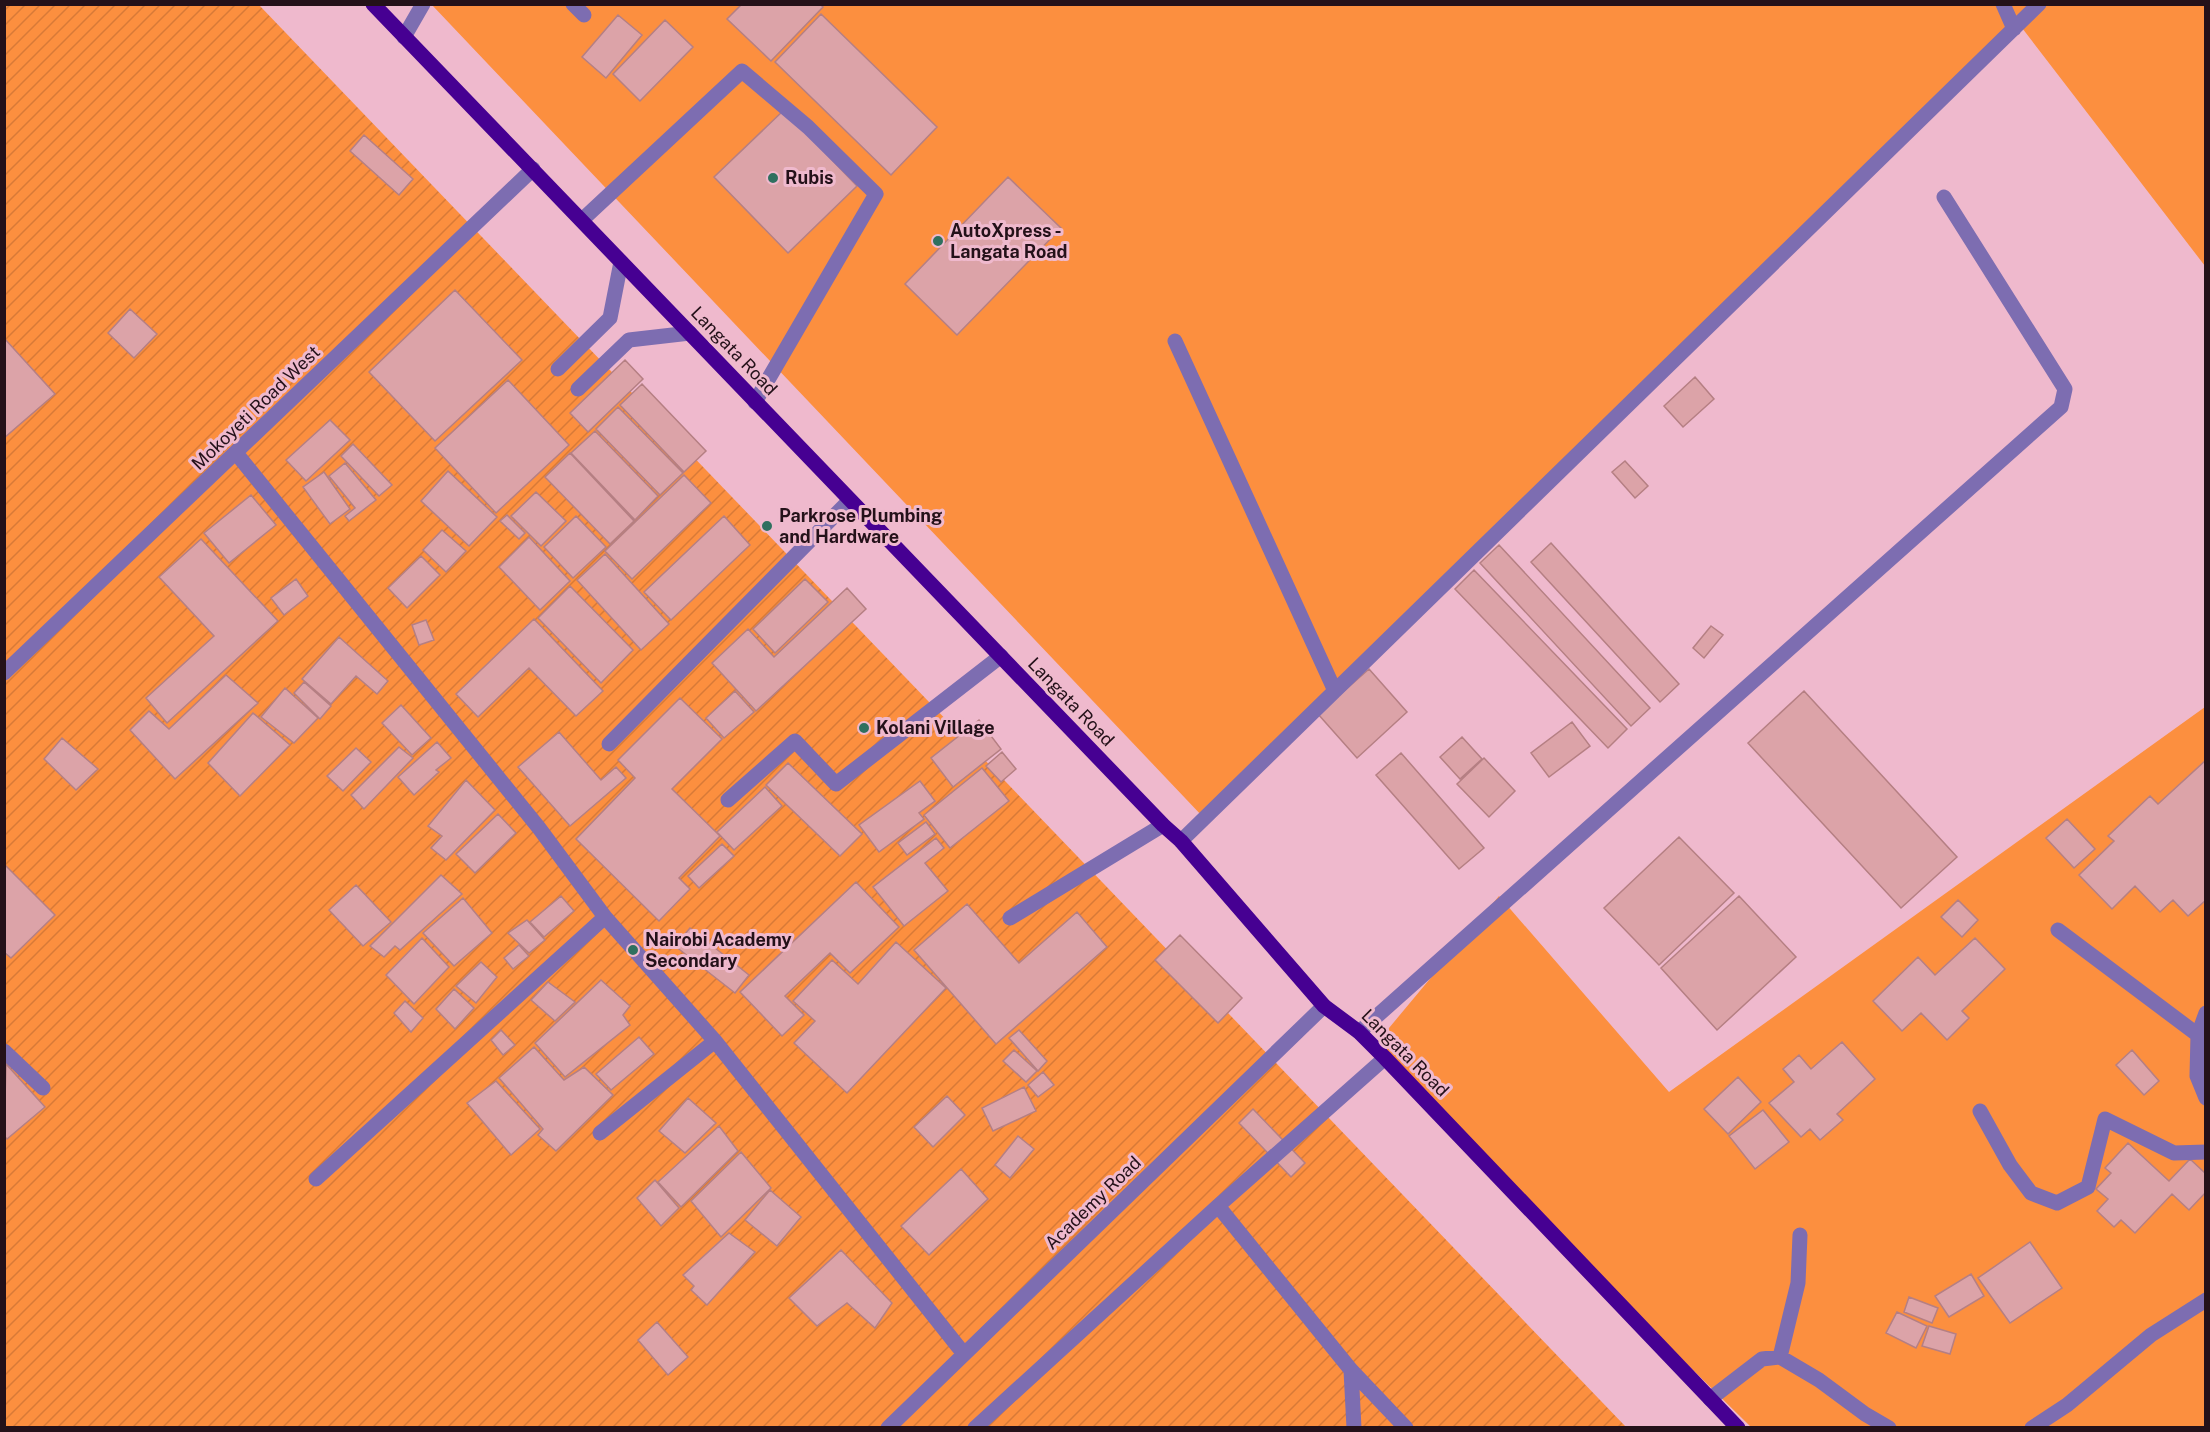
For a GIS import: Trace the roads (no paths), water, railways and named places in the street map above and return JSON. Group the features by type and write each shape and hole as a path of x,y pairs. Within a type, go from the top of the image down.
{"main road":[{"name":"Langata Road","path":"373,4 849,501 1181,841 1324,1006 1359,1032 1386,1058 1738,1428"}],"street":[{"path":"404,37 423,4"},
{"path":"2003,4 2014,29"},
{"path":"1181,841 2039,4"},
{"path":"582,220 742,71 808,127 876,194 755,402"},
{"name":"Mokoyeti Road West","path":"4,673 533,169"},
{"path":"1359,1032 2061,407 2065,389 1944,197"},
{"path":"558,369 610,318 621,261"},
{"path":"578,389 629,340 690,333"},
{"path":"1175,341 1335,691"},
{"path":"236,453 539,828 605,917 715,1041 964,1354"},
{"path":"609,744 849,501"},
{"path":"728,800 795,741 836,784 1001,656"},
{"path":"1010,918 1163,825"},
{"path":"316,1179 605,917"},
{"path":"2058,930 2198,1035"},
{"name":"Academy Road","path":"888,1428 1324,1006"},
{"path":"2205,1013 2198,1035 2197,1076 2205,1098"},
{"path":"600,1133 715,1041"},
{"path":"4,1051 43,1088"},
{"path":"975,1428 1218,1206 1386,1058"},
{"path":"1980,1111 2010,1165 2031,1193 2057,1203 2088,1187 2106,1119 2174,1153 2205,1152"},
{"path":"1218,1206 1351,1370 1406,1428"},
{"path":"1780,1357 1798,1283 1800,1235"},
{"path":"2032,1428 2067,1405 2151,1335 2205,1300"},
{"path":"1710,1399 1762,1359 1780,1357 1819,1380 1865,1414 1889,1428"},
{"path":"1351,1370 1354,1428"}],"place":[{"name":"Rubis","path":"773,178"},
{"name":"AutoXpress - Langata Road","path":"938,241"},
{"name":"Parkrose Plumbing and Hardware","path":"767,526"},
{"name":"Kolani Village","path":"864,728"},
{"name":"Nairobi Academy Secondary","path":"633,950"}]}
